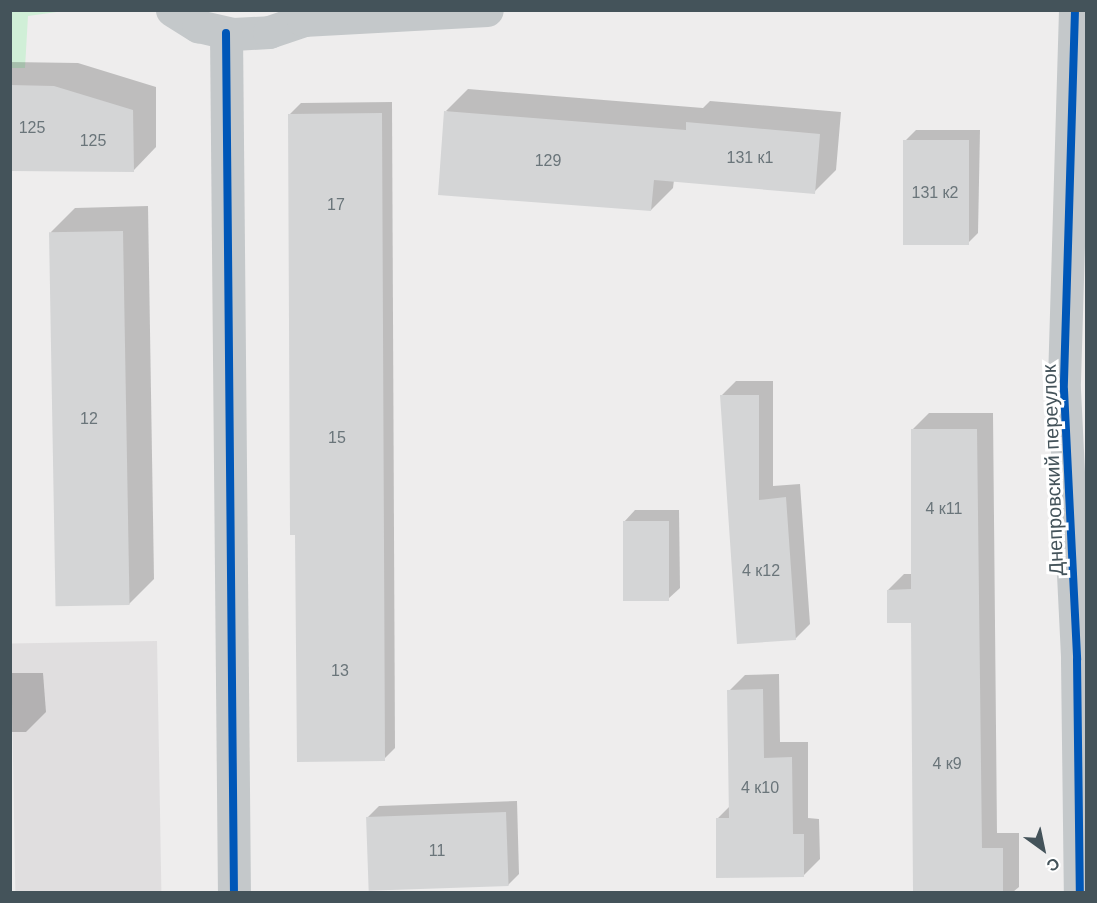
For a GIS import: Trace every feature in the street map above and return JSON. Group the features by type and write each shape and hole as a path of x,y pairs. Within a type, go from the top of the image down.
{"street":[{"path":"172,10 198,26 226,33 269,32 309,15 486,10"},
{"name":"Днепровский переулок","path":"1075,10 1064,390 1077,660 1080,892"},
{"path":"226,33 234,892"}],"shaded area":[{"path":"157,641 161,892 15,892 11,644"}],"green space":[{"path":"11,10 64,11 28,16 25,68 11,68"}],"building":[{"path":"10,85 54,86 133,110 134,172 10,171"},
{"path":"444,111 686,130 686,122 820,134 815,194 654,180 651,211 438,195"},
{"path":"382,113 385,761 297,762 295,535 290,535 288,114"},
{"path":"903,140 969,140 969,245 903,245"},
{"path":"123,231 130,605 56,606 49,232"},
{"path":"720,395 759,395 759,500 786,497 796,640 737,644"},
{"path":"911,429 977,429 982,848 1003,848 1003,892 913,892 911,623 887,623 887,590 911,589"},
{"path":"623,521 669,521 669,601 623,601"},
{"path":"763,689 764,758 792,757 793,834 804,834 804,877 716,878 716,818 729,818 727,690"},
{"path":"506,812 509,886 369,891 366,817"}],"cycle path":[{"path":"1075,10 1064,390 1077,660 1080,892"},
{"path":"226,33 234,892"}]}
